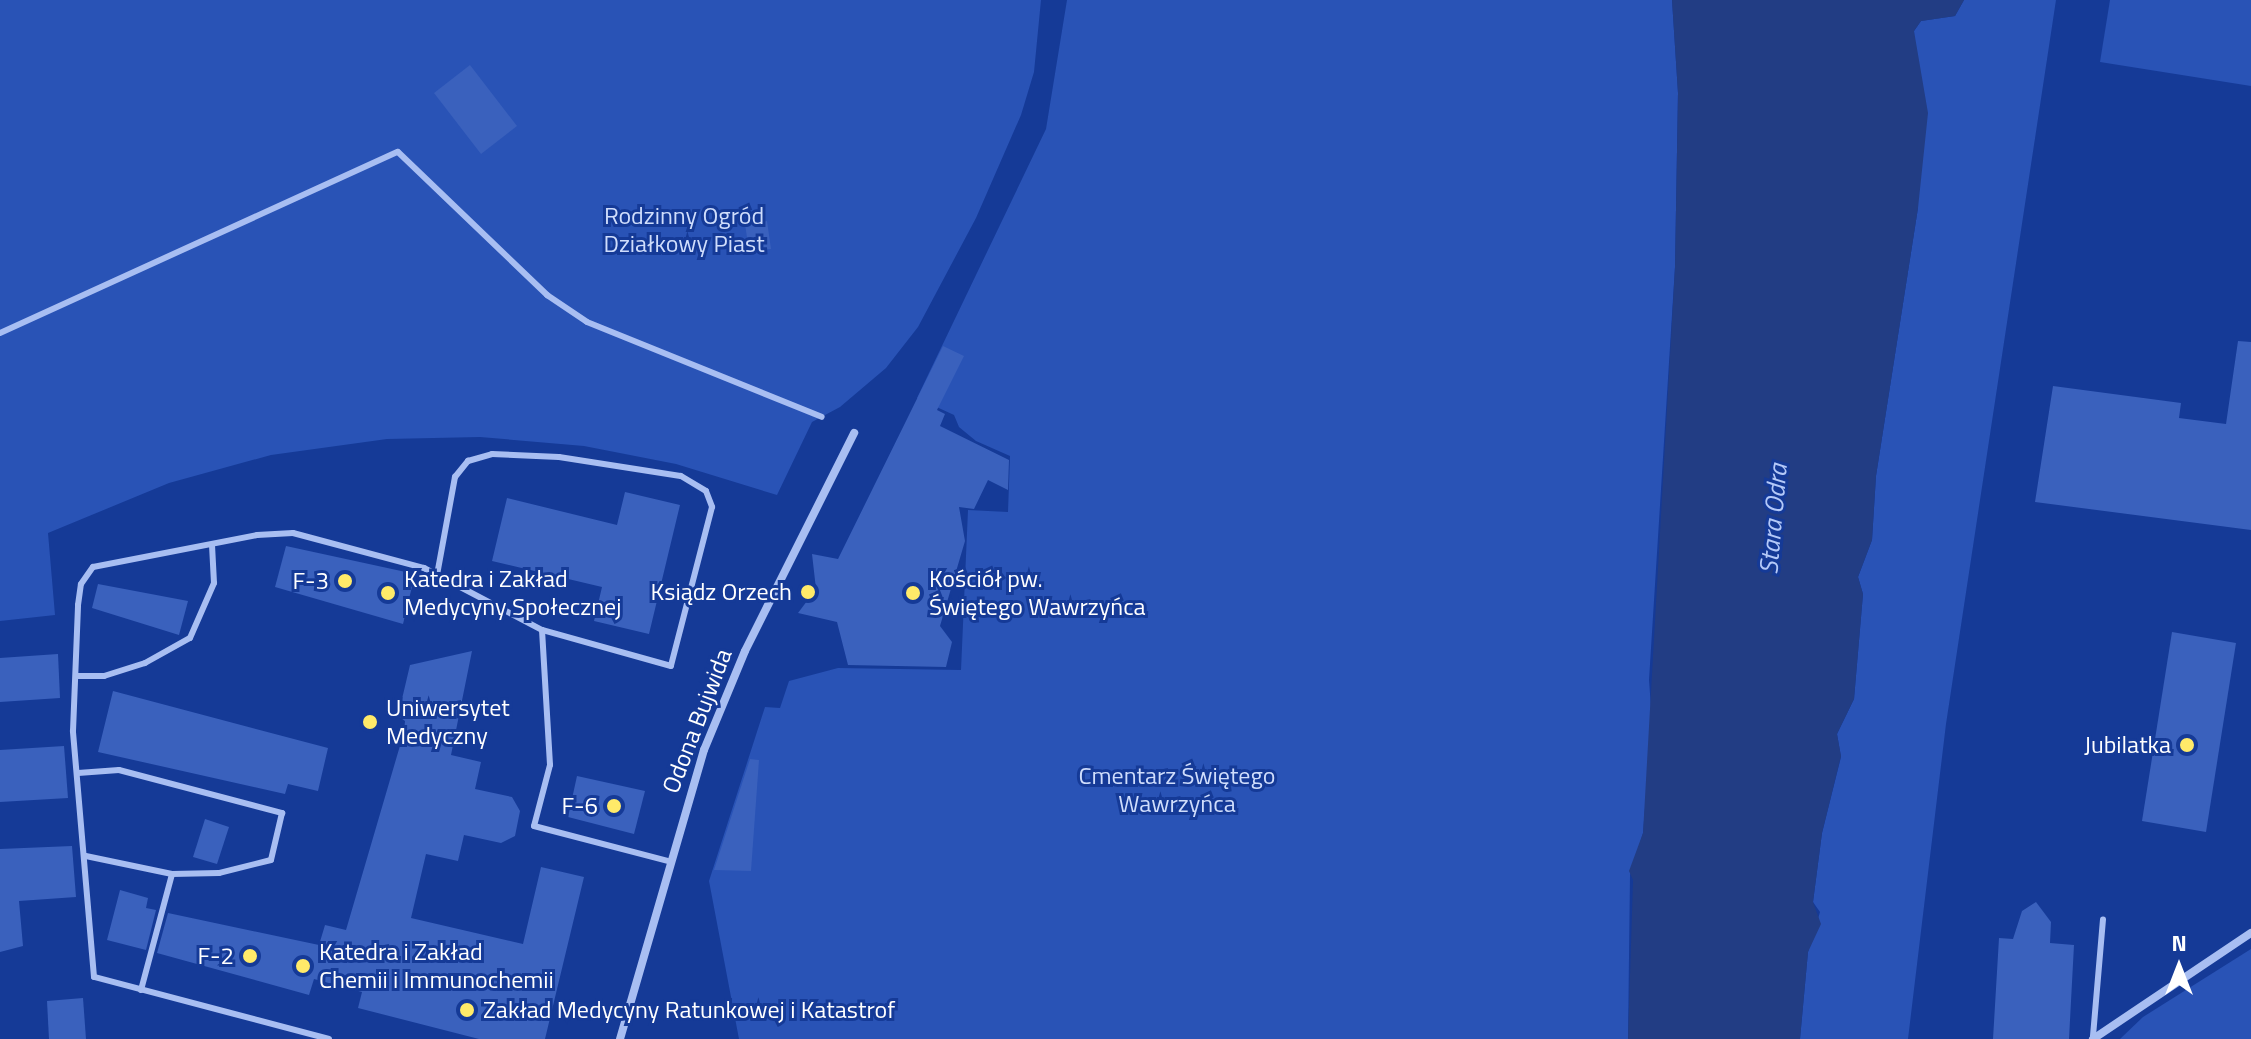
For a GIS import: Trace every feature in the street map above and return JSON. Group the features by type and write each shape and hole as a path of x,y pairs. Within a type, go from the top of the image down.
{"street":[{"name":"Odona Bujwida","path":"620,1039 668,861 704,750 745,651 854,433"},
{"path":"2093,1038 2251,933"}],"lane":[{"path":"0,333 398,152 547,295 587,322 822,417"},
{"path":"329,1039 94,977 73,731 81,584 93,567 212,547 257,535 293,533 396,556 542,630 671,666 712,507 706,491 681,476 559,457 492,454 468,461 455,477 437,575"},
{"path":"78,676 104,676 145,663 190,638 214,583 212,547"},
{"path":"542,630 550,765 534,826 668,861"},
{"path":"78,773 119,770 282,813 271,860 219,873 172,874 128,861 86,856"},
{"path":"141,990 172,874"},
{"path":"2093,1038 2103,919"}],"green space":[{"name":"Rodzinny Ogród Działkowy Piast","path":"0,0 1041,0 1034,72 1021,115 976,218 918,327 886,368 840,407 812,422 777,495 676,464 584,446 480,437 387,439 271,455 169,483 48,533 55,615 0,621"},
{"name":"Cmentarz Świętego Wawrzyńca","path":"1067,0 1672,0 1678,93 1675,267 1649,680 1652,721 1643,833 1630,875 1628,1039 739,1039 709,881 765,707 780,708 789,681 838,668 961,670 968,510 1008,512 1010,456 976,441 959,427 954,415 917,398 1046,129"},
{"path":"1964,0 2056,0 1946,724 1908,1039 1800,1039 1808,952 1820,912 1813,902 1822,833 1841,757 1837,734 1854,699 1863,594 1858,577 1872,540 1876,476 1918,208 1914,31 1921,21 1955,16"},
{"path":"2110,0 2251,0 2251,86 2100,62"},
{"path":"2251,949 2251,1039 2120,1039 2143,1017"}],"water":[{"name":"Stara Odra","path":"1672,0 1964,0 1955,16 1921,21 1914,31 1928,113 1918,208 1876,476 1872,540 1858,577 1863,594 1854,699 1837,734 1841,756 1822,833 1813,902 1821,924 1808,952 1800,1039 1628,1039 1633,880 1629,871 1643,833 1675,267 1678,93"}],"building":[{"path":"470,65 517,126 481,154 434,93"},
{"path":"767,221 771,249 749,251 745,224"},
{"path":"2238,341 2251,342 2251,530 2035,502 2053,386 2181,403 2179,418 2226,424"},
{"path":"943,346 964,356 937,410 945,414 940,426 1009,460 1008,490 988,480 974,509 959,507 965,541 940,626 952,642 946,667 848,665 837,622 798,613 816,589 812,554 838,559"},
{"path":"625,492 680,505 649,634 594,621 602,587 492,561 507,498 617,525"},
{"name":"F-3","path":"286,546 415,574 403,624 275,587"},
{"path":"98,584 188,601 179,635 92,608"},
{"name":"Jubilatka","path":"2172,632 2236,643 2206,832 2142,821"},
{"path":"472,651 451,755 481,762 475,789 512,797 520,811 515,836 501,843 464,835 458,861 426,854 411,918 523,944 541,867 584,877 545,1039 479,1039 358,1008 362,992 314,979 309,995 157,953 168,913 319,945 325,925 346,930 404,732 405,721 398,716 410,665"},
{"path":"58,654 60,698 0,702 0,658"},
{"path":"113,691 328,748 318,791 288,784 285,794 98,752"},
{"path":"64,746 68,798 0,802 0,750"},
{"path":"750,759 759,760 751,871 714,870"},
{"name":"F-6","path":"577,776 645,791 634,834 568,817"},
{"path":"205,819 229,827 217,864 193,857"},
{"path":"72,846 76,897 19,901 23,946 0,952 0,849"},
{"path":"120,890 148,898 146,908 156,910 146,950 107,940"},
{"path":"2036,902 2051,922 2050,943 2074,945 2069,1039 1993,1039 1999,938 2013,939 2022,911"},
{"path":"83,998 86,1039 49,1039 47,1001"}],"place":[{"name":"F-3","path":"345,581"},
{"name":"Ksiądz Orzech","path":"808,592"},
{"name":"Katedra i Zakład Medycyny Społecznej","path":"388,593"},
{"name":"Kościół pw. Świętego Wawrzyńca","path":"913,593"},
{"name":"Uniwersytet Medyczny","path":"370,722"},
{"name":"Jubilatka","path":"2187,745"},
{"name":"F-6","path":"614,806"},
{"name":"F-2","path":"250,956"},
{"name":"Katedra i Zakład Chemii i Immunochemii","path":"303,966"},
{"name":"Zakład Medycyny Ratunkowej i Katastrof","path":"467,1010"}]}
